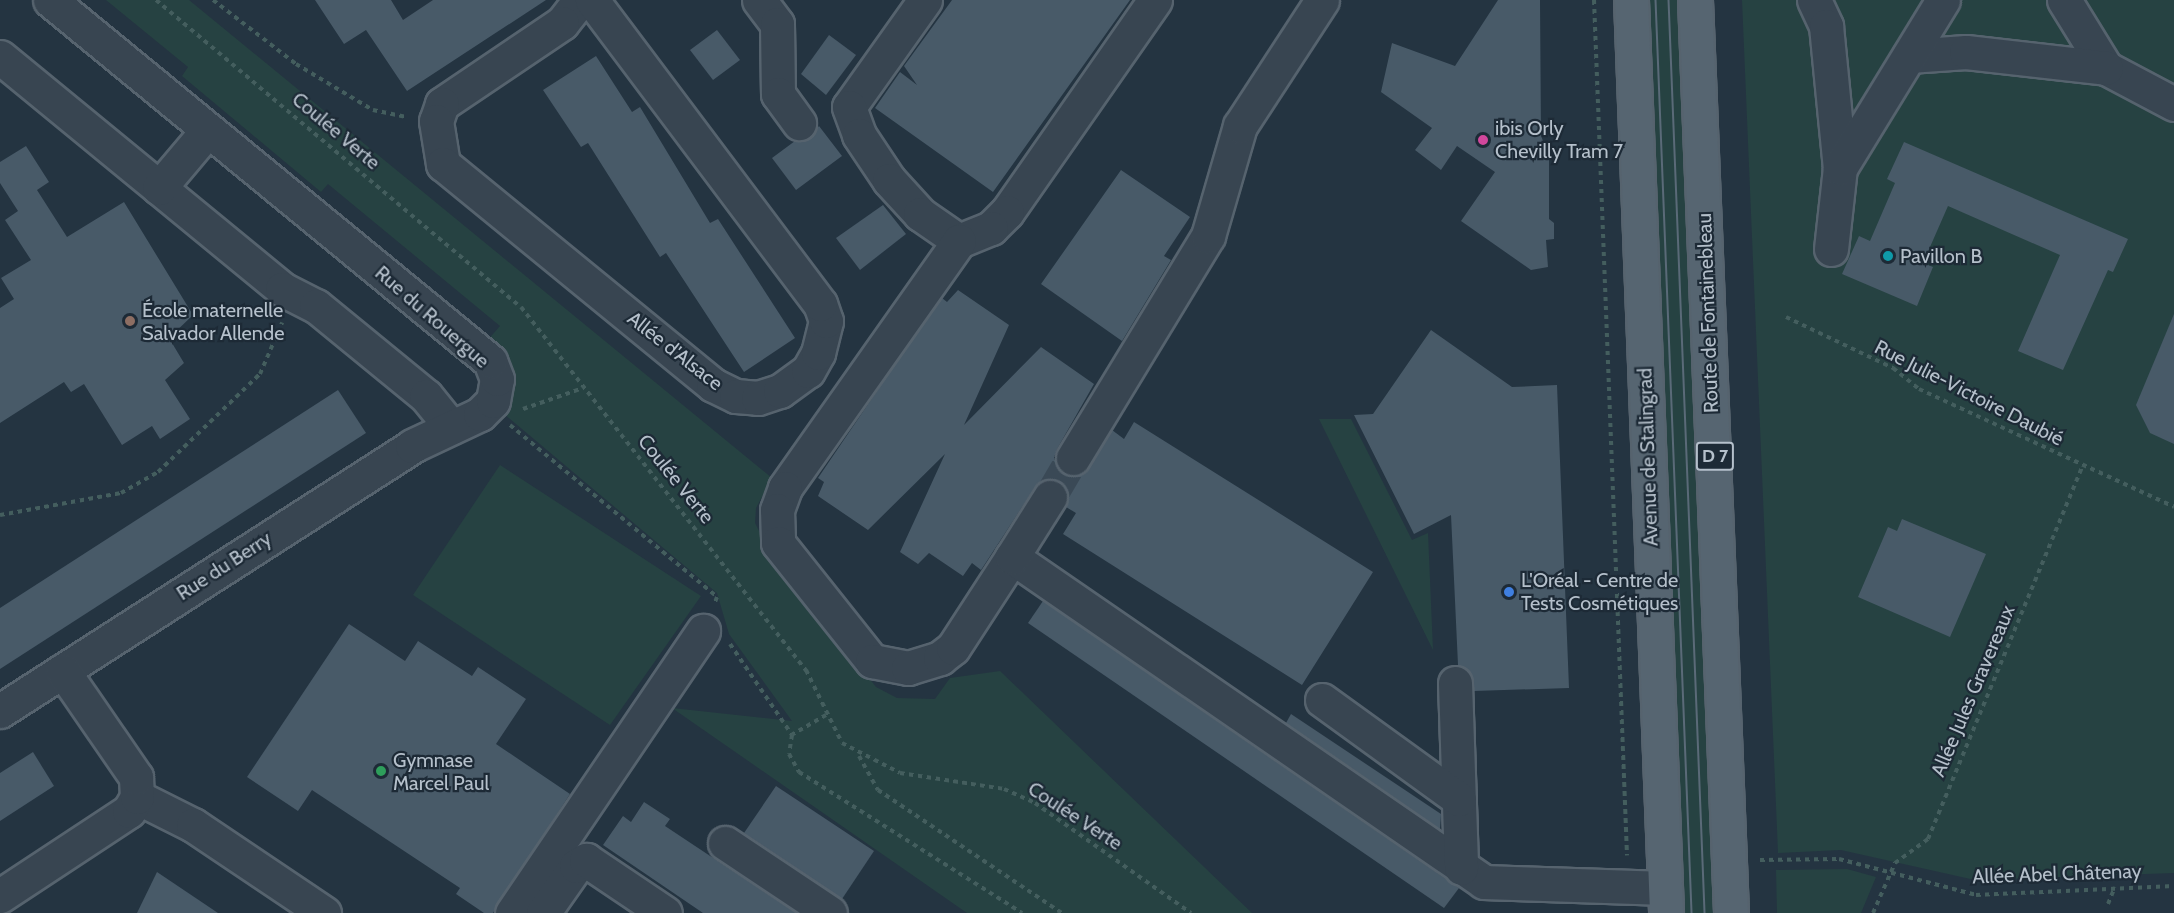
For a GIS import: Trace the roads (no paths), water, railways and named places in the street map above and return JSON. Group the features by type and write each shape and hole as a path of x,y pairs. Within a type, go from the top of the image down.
{"main road":[{"name":"Avenue de Stalingrad","path":"1631,0 1666,900"},
{"name":"Route de Fontainebleau","path":"1695,0 1731,913"}],"street":[{"name":"Rue du Rouergue","path":"50,0 490,361 497,379 497,409 451,427"},
{"name":"Allée d'Alsace","path":"580,0 562,23 458,92 439,112 436,145 443,164 713,385 736,396 758,398 795,384 808,371 823,337 826,321 820,304 592,0"},
{"path":"759,0 777,24 778,94 799,123"},
{"path":"925,0 849,107 859,135 890,180 920,214 958,240"},
{"path":"1050,497 953,648 924,667 888,667 872,662 778,543 775,528 785,488 958,240 991,228 1007,212 1155,0"},
{"path":"1072,458 1208,236 1240,126 1322,0"},
{"path":"1814,0 1826,26 1840,168 1831,249"},
{"path":"1840,168 1943,0"},
{"path":"2064,0 2106,69"},
{"path":"1908,56 1966,52 2106,69 2174,104"},
{"path":"0,57 282,289 316,306 426,396 451,427"},
{"path":"159,188 208,130"},
{"name":"Rue du Berry","path":"0,711 412,446 451,427"},
{"path":"1012,557 1461,868 1494,886 1629,887 1666,900"},
{"path":"512,913 715,635"},
{"path":"0,896 129,811 137,797 136,777 63,671"},
{"path":"1455,683 1461,868"},
{"path":"1322,700 1459,798"},
{"path":"137,797 193,825 324,913"},
{"path":"725,843 830,913"},
{"path":"543,913 576,866 586,860 665,913"}],"tunnel":[{"path":"1050,497 1073,458"}],"tram line":[{"path":"1656,0 1692,913"},
{"path":"1669,0 1705,913"}],"place":[{"name":"ibis Orly Chevilly Tram 7","path":"1483,140"},
{"name":"Pavillon B","path":"1888,256"},
{"name":"École maternelle Salvador Allende","path":"130,321"},
{"name":"L'Oréal - Centre de Tests Cosmétiques","path":"1509,592"},
{"name":"Gymnase Marcel Paul","path":"381,771"}]}
